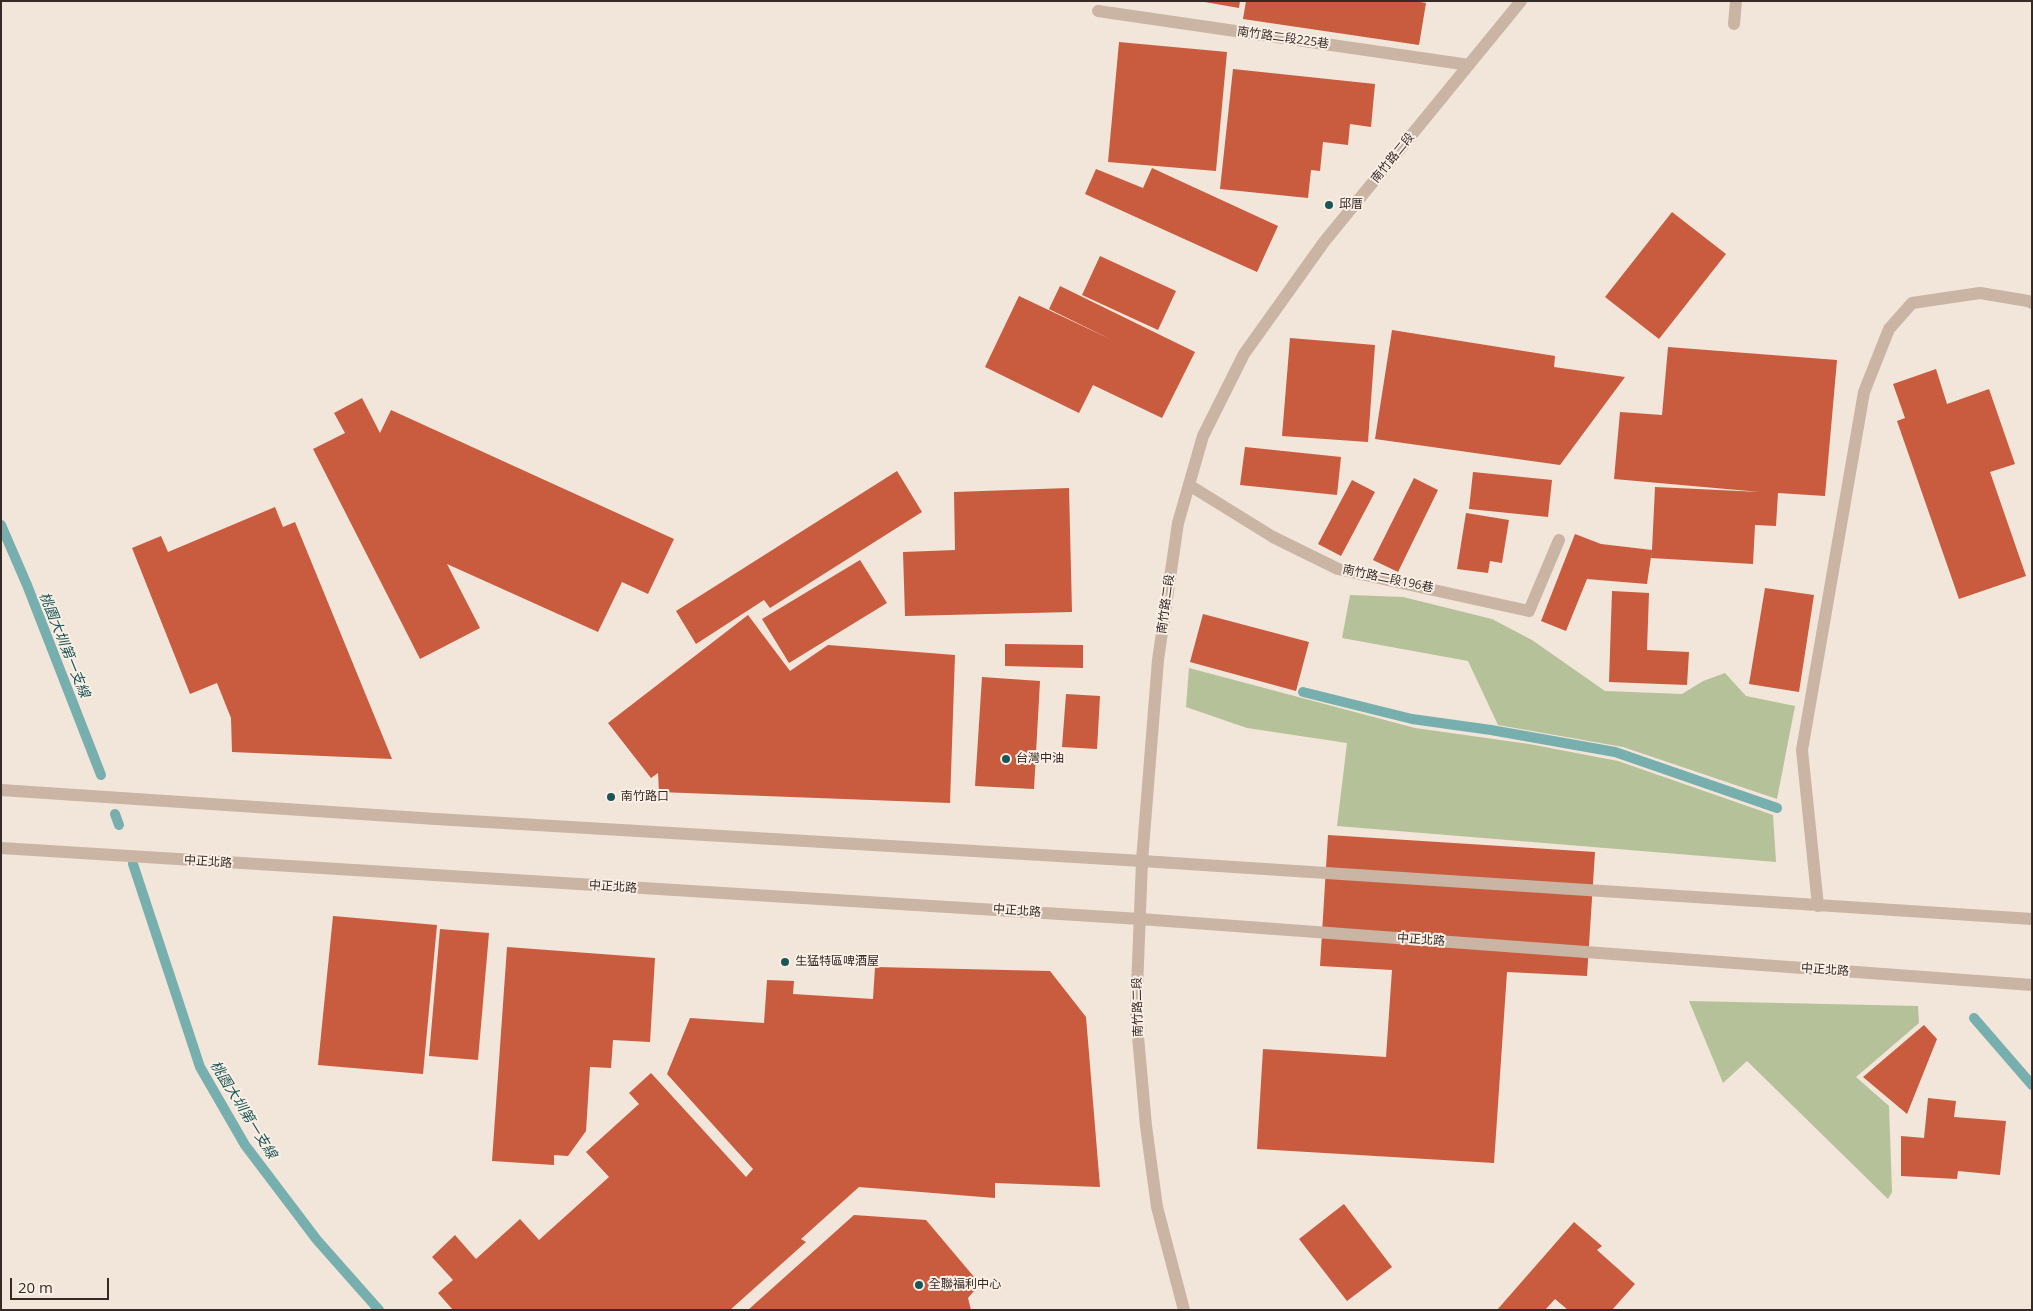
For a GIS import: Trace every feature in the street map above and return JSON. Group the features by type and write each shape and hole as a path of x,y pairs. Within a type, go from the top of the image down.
{"street":[{"name":"南竹路二段","path":"1184,1310 1157,1207 1146,1126 1136,1014 1142,862 1158,660 1178,523 1203,436 1244,354 1324,242 1521,1"},
{"path":"1734,24 1736,1"},
{"name":"南竹路二段225巷","path":"1098,11 1469,65"},
{"path":"1818,906 1802,750 1864,392 1889,329 1912,303 1980,293 2028,300 2032,303"},
{"name":"南竹路二段196巷","path":"1189,485 1272,537 1338,569 1529,611 1559,540"},
{"path":"1,790 2032,920"},
{"name":"中正北路","path":"1,848 1140,919 2032,984"}],"green space":[{"path":"1350,595 1403,597 1492,619 1532,640 1605,691 1682,694 1703,681 1725,673 1746,696 1795,706 1777,799 1623,747 1498,725 1468,661 1342,638"},
{"path":"1189,668 1415,728 1529,744 1618,761 1773,815 1776,862 1337,826 1347,743 1247,728 1186,707"},
{"path":"1689,1001 1918,1006 1919,1023 1856,1077 1889,1106 1892,1192 1888,1199 1747,1061 1723,1083"}],"building":[{"path":"1199,1 1240,1 1239,8"},
{"path":"1246,1 1415,1 1426,3 1419,45 1243,19"},
{"path":"1119,42 1227,52 1216,171 1108,162"},
{"path":"1233,69 1375,84 1371,127 1350,124 1348,145 1323,142 1320,171 1311,170 1308,198 1220,189"},
{"path":"1152,168 1278,226 1257,272 1085,194 1096,169 1143,188"},
{"path":"1672,212 1726,254 1659,339 1605,297"},
{"path":"1100,256 1176,291 1158,330 1082,295"},
{"path":"1060,286 1195,352 1162,418 1093,385 1079,413 985,367 1019,296 1112,340 1049,309"},
{"path":"1392,330 1555,356 1554,367 1625,377 1560,465 1375,439"},
{"path":"1290,338 1375,345 1368,442 1282,436"},
{"path":"1668,347 1837,360 1825,496 1778,493 1776,526 1755,525 1753,564 1651,558 1655,487 1760,492 1614,479 1620,412 1662,415"},
{"path":"1936,369 1947,404 1989,389 2015,464 1990,472 2026,576 1959,599 1897,421 1905,418 1893,384"},
{"path":"362,398 380,433 391,410 674,539 648,594 622,582 598,632 447,564 480,628 420,659 313,449 345,433 334,413"},
{"path":"1245,447 1341,457 1337,495 1240,485"},
{"path":"897,471 922,512 770,608 764,600 696,644 676,611"},
{"path":"1473,472 1552,480 1548,517 1469,509"},
{"path":"1414,478 1438,490 1398,572 1373,560"},
{"path":"1352,480 1375,492 1341,556 1318,544"},
{"path":"1069,488 1072,612 905,616 903,552 955,550 954,492"},
{"path":"275,507 283,527 295,522 392,759 232,752 231,718 217,683 190,694 132,548 161,536 168,552"},
{"path":"1466,513 1509,520 1502,563 1490,561 1488,573 1457,569"},
{"path":"1575,534 1601,544 1652,550 1647,584 1587,579 1566,631 1541,621"},
{"path":"860,560 887,603 789,663 762,619"},
{"path":"1765,588 1814,595 1799,692 1749,684"},
{"path":"1612,591 1649,593 1647,650 1689,652 1687,685 1609,682"},
{"path":"1203,614 1309,642 1296,691 1190,662"},
{"path":"748,615 790,671 828,645 955,655 950,803 659,792 658,773 651,778 608,723"},
{"path":"1005,644 1083,645 1083,668 1005,666"},
{"path":"982,677 1040,681 1034,789 975,786"},
{"path":"1066,694 1100,696 1097,749 1062,747"},
{"path":"1328,835 1595,852 1587,976 1507,972 1494,1163 1257,1149 1263,1049 1386,1057 1392,970 1320,966"},
{"path":"333,916 437,925 423,1074 318,1065"},
{"path":"440,929 489,933 478,1060 429,1056"},
{"path":"507,947 655,958 650,1042 613,1040 611,1068 590,1067 586,1131 568,1156 554,1155 554,1165 492,1161"},
{"path":"875,967 1050,971 1086,1017 1100,1187 995,1183 995,1198 859,1187 801,1239 806,1242 730,1310 453,1310 438,1293 453,1280 432,1257 455,1235 476,1259 520,1219 539,1240 609,1177 586,1152 639,1104 629,1093 651,1073 746,1177 753,1169 667,1074 690,1018 764,1023 767,980 794,981 793,994 873,999"},
{"path":"1924,1025 1937,1039 1907,1114 1863,1077"},
{"path":"1928,1098 1956,1101 1954,1117 2006,1121 2000,1175 1958,1171 1957,1179 1901,1176 1901,1136 1924,1138"},
{"path":"1344,1204 1392,1267 1347,1301 1299,1239"},
{"path":"854,1215 926,1220 980,1284 968,1298 971,1310 748,1310"},
{"path":"1574,1222 1602,1246 1597,1250 1635,1284 1612,1310 1568,1310 1555,1299 1545,1310 1497,1310"}],"waterway":[{"name":"桃園大圳第一支線","path":"1,525 27,585 101,775"},
{"path":"1303,692 1412,719 1491,730 1615,752 1777,808"},
{"name":"桃園大圳第一支線","path":"115,814 119,825"},
{"name":"桃園大圳第一支線","path":"133,864 200,1067 245,1145 317,1240 379,1310"},
{"path":"1974,1018 2032,1085"}],"place":[{"name":"邱厝","path":"1329,205"},
{"name":"台灣中油","path":"1006,759"},
{"name":"南竹路口","path":"611,797"},
{"name":"生猛特區啤酒屋","path":"785,962"},
{"name":"全聯福利中心","path":"919,1285"}]}
